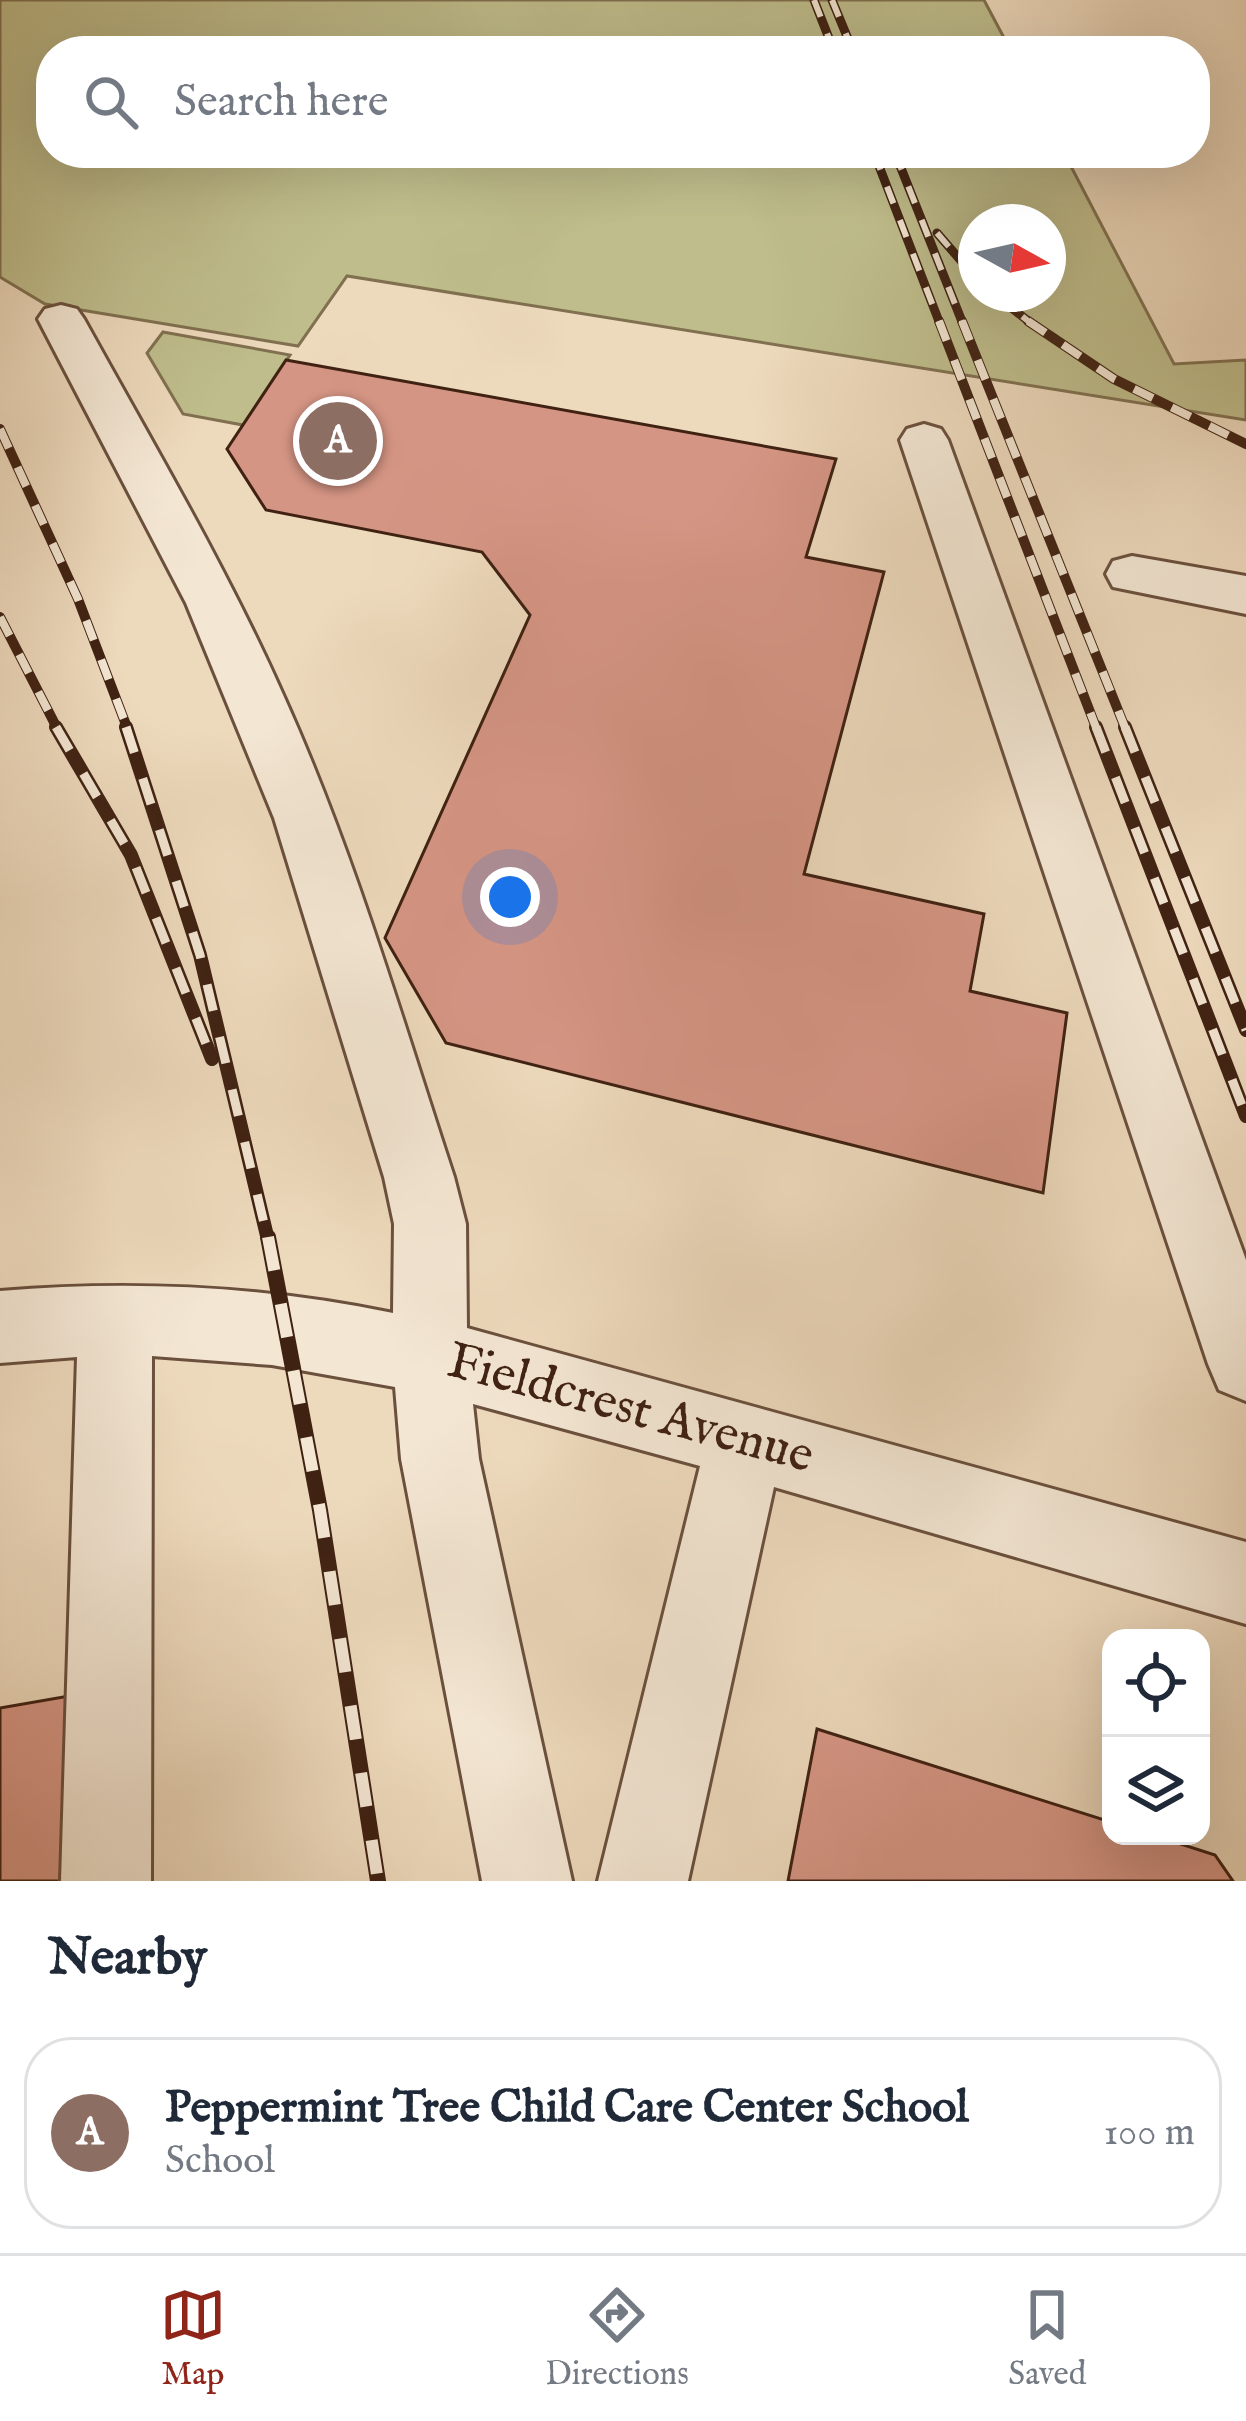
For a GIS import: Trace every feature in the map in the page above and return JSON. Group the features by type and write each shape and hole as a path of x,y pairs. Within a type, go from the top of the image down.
{"street":[{"path":"61,319 225,629 311,836 425,1200 431,1251 430,1355 440,1459 527,1881"},
{"path":"924,440 1246,1364"},
{"path":"1132,574 1246,595"},
{"path":"106,1881 115,1320"},
{"name":"Fieldcrest Avenue","path":"0,1328 115,1320 284,1328 430,1355 1246,1583"},
{"path":"643,1881 745,1440"}],"shaded area":[{"path":"0,0 984,0 1003,36 36,36 36,168 1072,168 1174,364 1246,360 1246,420 347,276 298,346 45,304 0,277"},
{"path":"163,332 290,355 243,425 183,414 147,353"}],"building":[{"path":"286,360 836,459 806,557 884,572 804,874 984,914 970,991 1067,1013 1043,1193 446,1043 385,938 530,615 482,552 266,510 227,449"},
{"path":"69,1696 60,1881 0,1881 0,1708"},
{"path":"817,1729 1102,1819 1102,1845 1184,1845 1215,1855 1233,1881 788,1881"}],"railway":[{"path":"814,0 828,36"},
{"path":"832,0 847,36"},
{"path":"880,168 940,324"},
{"path":"901,168 963,324"},
{"path":"937,233 958,257"},
{"path":"1017,312 1029,322"},
{"path":"939,321 1097,730"},
{"path":"962,321 1126,730"},
{"path":"1029,322 1114,379 1246,444"},
{"path":"0,429 78,599 128,730"},
{"path":"0,617 58,730"},
{"path":"56,727 131,855 212,1059"},
{"path":"126,727 200,955 268,1240"},
{"path":"1096,727 1246,1116"},
{"path":"1125,727 1246,1030"},
{"path":"268,1237 320,1510 378,1881"}],"place":[{"name":"Peppermint Tree Child Care Center School","path":"338,441"}]}
